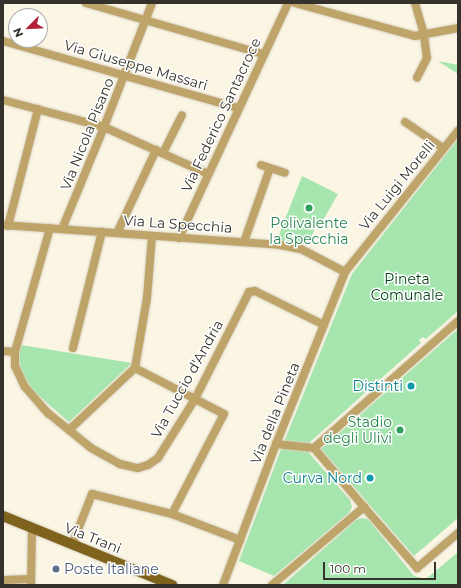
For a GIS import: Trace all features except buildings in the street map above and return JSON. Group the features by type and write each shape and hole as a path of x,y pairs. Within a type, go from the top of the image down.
{"main road":[{"name":"Via Trani","path":"3,516 172,585"}],"street":[{"path":"86,3 263,54"},
{"name":"Via Nicola Pisano","path":"62,229 104,127 152,3"},
{"name":"Via Federico Santacroce","path":"179,238 263,54 288,3"},
{"path":"295,3 415,36 458,28"},
{"path":"415,3 424,35 427,58 417,78"},
{"name":"Via Giuseppe Massari","path":"3,41 238,108"},
{"path":"3,100 104,127 208,174"},
{"path":"5,226 38,109"},
{"path":"117,233 159,151 182,115"},
{"path":"405,122 443,148"},
{"name":"Via Luigi Morelli","path":"358,255 458,131"},
{"path":"261,165 285,173"},
{"path":"244,242 270,168"},
{"name":"Via La Specchia","path":"5,226 280,245 301,249 345,272"},
{"path":"3,351 15,352 50,228"},
{"path":"73,348 102,232"},
{"path":"69,430 135,368 147,298 152,236"},
{"name":"Via della Pineta","path":"223,585 276,444 345,272 358,255"},
{"name":"Via Tuccio d'Andria","path":"15,352 15,366 25,388 38,403 69,430 104,456 120,464 138,468 148,465 158,458 194,399 250,292 256,292 324,325"},
{"path":"314,448 458,321"},
{"path":"135,368 224,414 172,514"},
{"path":"276,444 314,448 417,568 458,533"},
{"path":"72,544 92,494 172,514 240,540"},
{"path":"272,585 364,507"},
{"path":"3,580 31,582 32,528"}],"green space":[{"path":"438,61 458,65 458,74"},
{"name":"Pineta Comunale","path":"458,139 458,311 426,339 423,337 419,340 421,343 310,442 309,453 350,500 352,507 349,513 274,576 239,561 280,452 352,274"},
{"name":"Polivalente la Specchia","path":"302,176 338,194 322,222 316,227 310,239 298,244 277,240"},
{"name":"Stadio degli Ulivi","path":"458,329 458,518 414,556 321,449"},
{"path":"21,345 132,363 69,422 31,389 20,368 19,358"},
{"path":"362,518 368,519 414,576 426,579 458,552 458,585 283,585 356,520"}],"place":[{"name":"Polivalente la Specchia","path":"309,208"},
{"name":"Distinti","path":"411,386"},
{"name":"Stadio degli Ulivi","path":"400,430"},
{"name":"Curva Nord","path":"370,478"},
{"name":"Poste Italiane","path":"56,569"}]}
